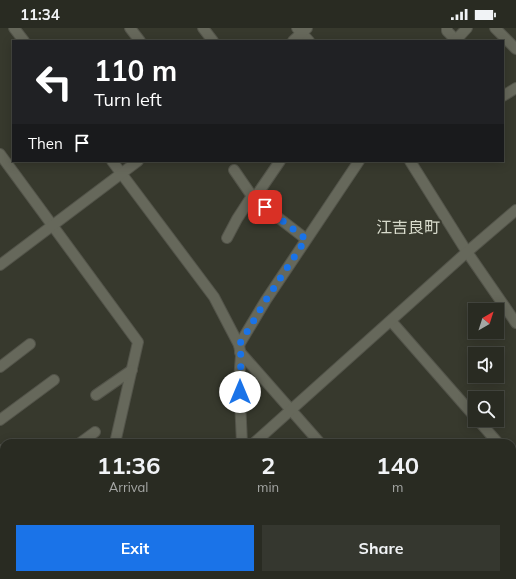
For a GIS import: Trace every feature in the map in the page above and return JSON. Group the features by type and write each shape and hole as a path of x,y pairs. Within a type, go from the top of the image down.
{"street":[{"path":"14,28 23,40"},
{"path":"130,28 139,40"},
{"path":"203,28 212,40"},
{"path":"447,28 447,31 456,40 467,28"},
{"path":"495,28 516,49"},
{"path":"294,40 304,33"},
{"path":"504,95 516,88"},
{"path":"0,154 138,342 116,439"},
{"path":"113,162 214,298 240,348 316,439"},
{"path":"0,266 137,162"},
{"path":"227,238 237,218 279,162"},
{"path":"242,439 239,379 240,348 266,300 358,162"},
{"path":"411,162 467,252 516,323"},
{"path":"234,170 253,198 306,239"},
{"path":"258,439 390,320 516,210"},
{"path":"390,320 468,408"},
{"path":"0,367 30,344"},
{"path":"96,396 132,370"},
{"path":"0,420 54,380"},
{"path":"484,427 495,439"},
{"path":"85,439 95,432"}],"district":[{"name":"江吉良町","path":"408,227"}],"route":[{"path":"240,392 239,379 241,356 239,345 266,300 306,239 265,207"}]}
